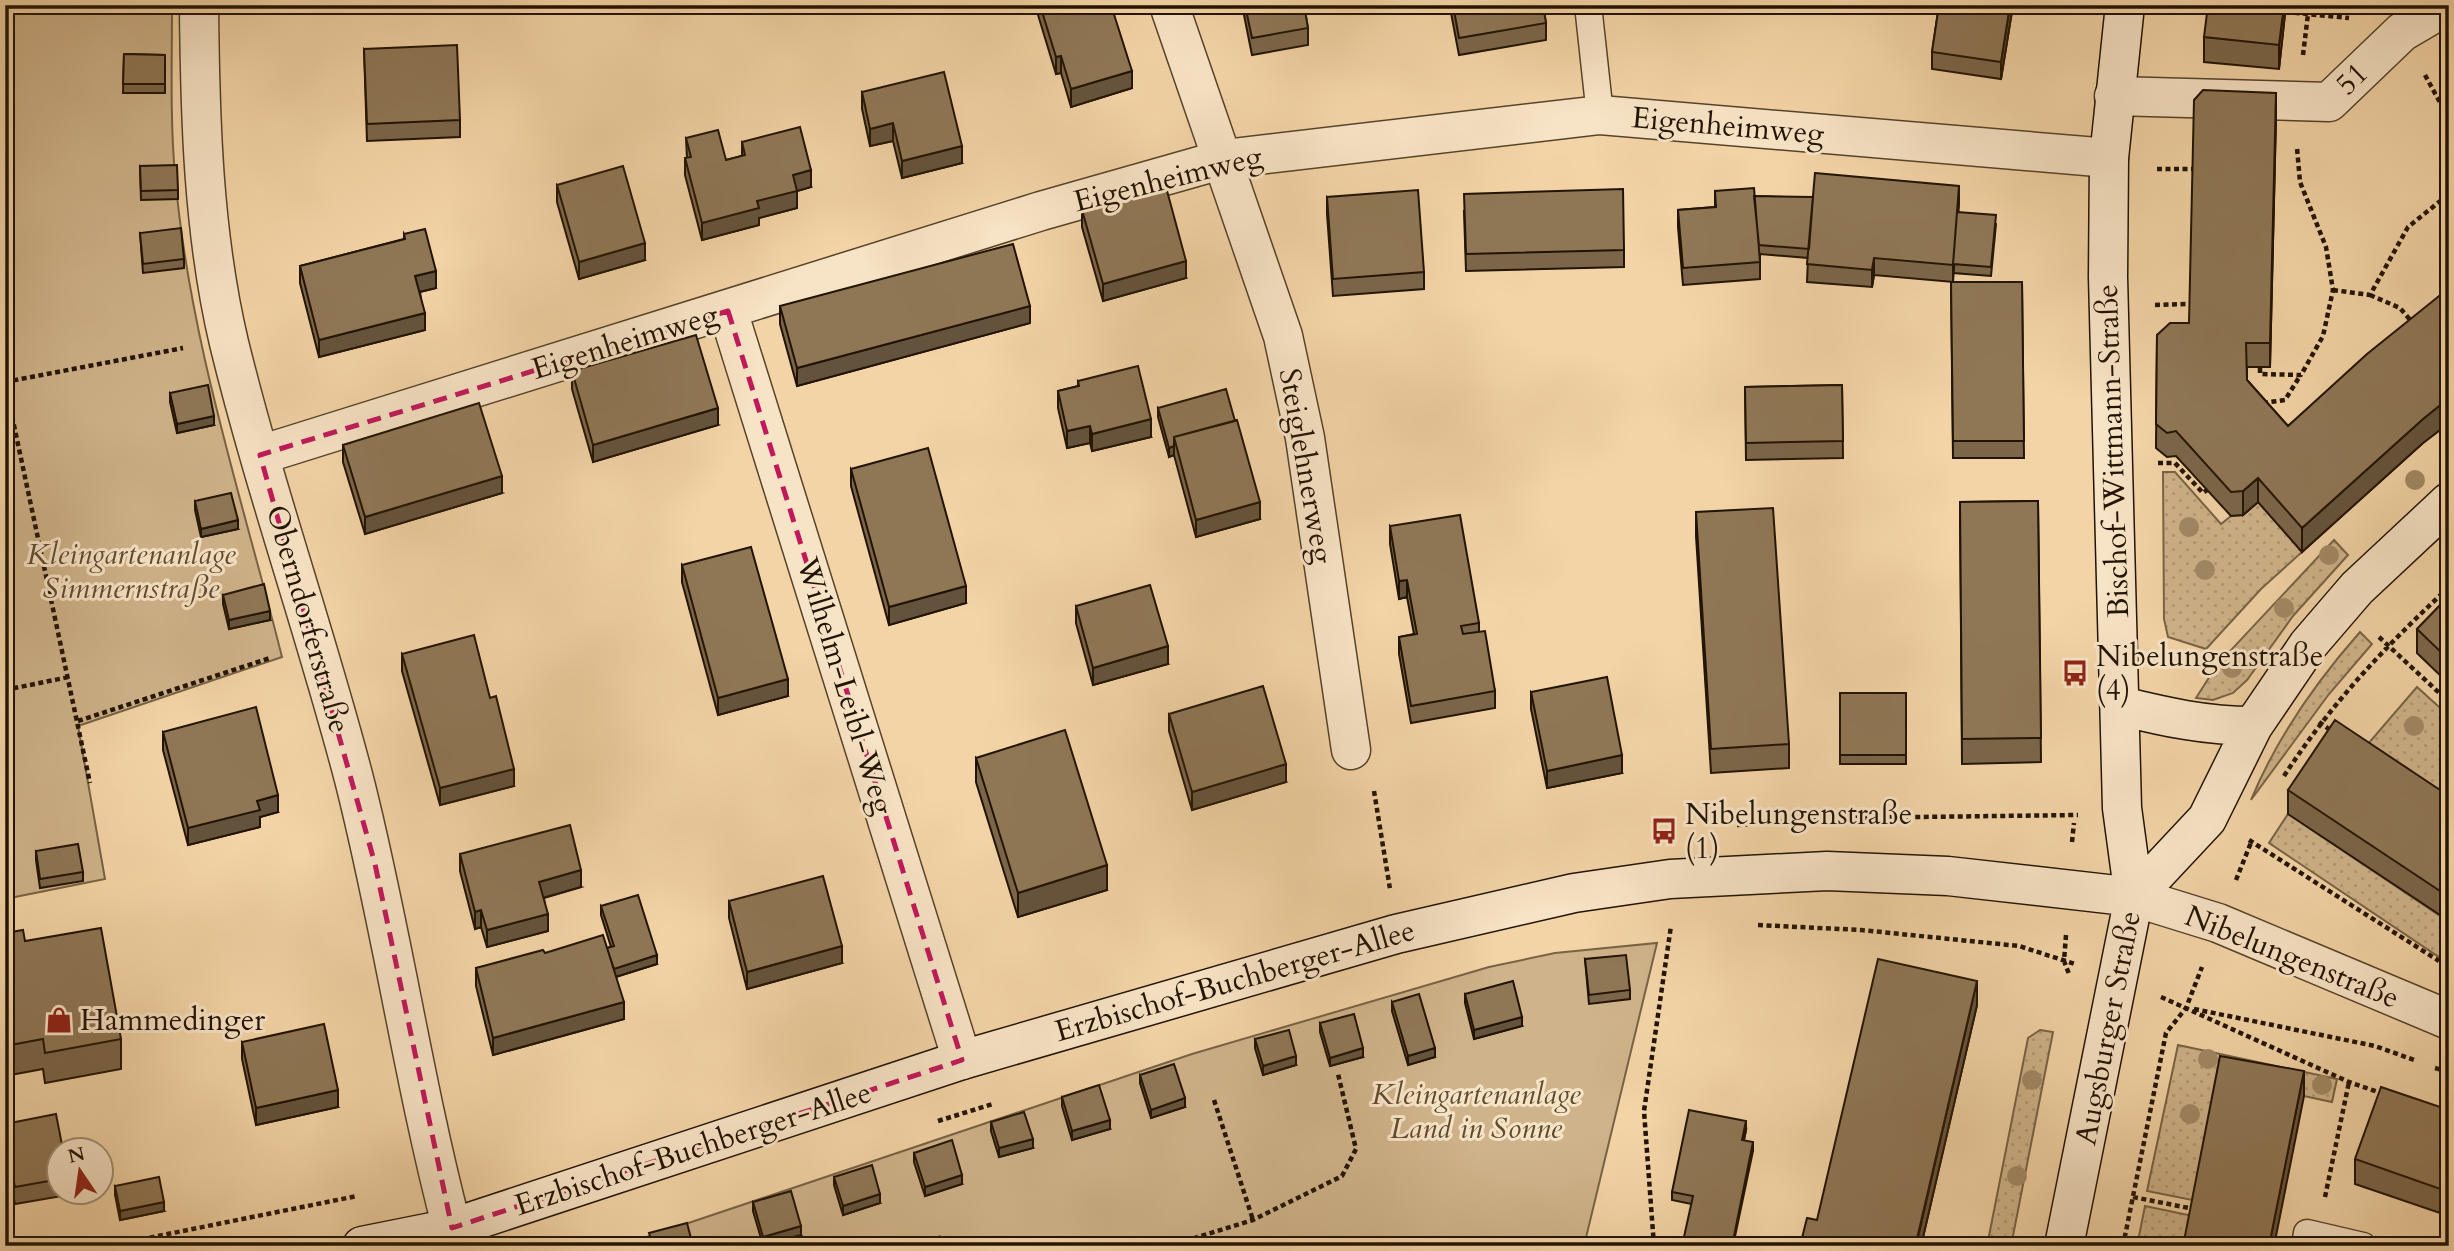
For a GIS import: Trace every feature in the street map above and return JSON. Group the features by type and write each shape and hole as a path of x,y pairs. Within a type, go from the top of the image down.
{"street":[{"name":"Oberndorferstraße","path":"199,5 202,155 213,251 229,341 376,864 452,1228"},
{"name":"Steiglehnerweg","path":"1170,5 1283,336 1302,425 1351,750"},
{"name":"Bischof-Wittmann-Straße","path":"2125,5 2109,158 2111,459 2121,706 2122,808 2134,897"},
{"name":"51","path":"2114,96 2329,102 2402,32 2448,5"},
{"name":"Eigenheimweg","path":"260,455 728,311 1041,211 1224,159 1600,114 2109,158"},
{"name":"Wilhelm-Leibl-Weg","path":"728,311 962,1060"},
{"name":"Augsburger Straße","path":"2064,1246 2134,897 2207,819 2253,726 2308,645 2357,588 2449,502"},
{"path":"2121,706 2222,726 2253,726"},
{"name":"Erzbischof-Buchberger-Allee","path":"362,1246 452,1228 962,1060 1396,934 1574,893 1670,879 1750,873 1871,872 1948,876 2134,897"},
{"name":"Nibelungenstraße","path":"2134,897 2218,923 2449,1020"}],"lane":[{"path":"1588,5 1600,114"},
{"path":"2311,1240 2363,1246"}],"path":[{"path":"2286,12 2348,17 2380,52"},
{"path":"2260,403 2286,400 2323,336 2333,289 2326,247 2300,182 2298,103 2308,15"},
{"path":"2156,169 2192,169"},
{"path":"2370,295 2408,227 2449,194"},
{"path":"2333,289 2370,295 2400,308 2414,325"},
{"path":"2151,305 2189,304"},
{"path":"90,783 5,383 184,348"},
{"path":"2260,368 2260,374 2301,375"},
{"path":"2150,464 2175,463 2203,493 2207,490"},
{"path":"2282,780 2319,722 2388,645 2449,587"},
{"path":"2379,637 2449,702"},
{"path":"78,721 276,656"},
{"path":"5,690 69,677"},
{"path":"2319,722 2341,737"},
{"path":"1351,750 1369,765 1396,934"},
{"path":"2258,829 2252,841 2417,950 2446,965"},
{"path":"1654,1246 1644,1111 1671,929 1670,879"},
{"path":"1746,925 1861,930 2019,946 2064,961"},
{"path":"1658,931 1684,928"},
{"path":"2186,1008 2375,1046 2449,1072"},
{"path":"2186,1008 2349,1083 2386,1095"},
{"path":"2123,1246 2166,1033 2186,1008"},
{"path":"1169,1246 1253,1220 1342,1176 1356,1149 1338,1074"},
{"path":"2311,1240 2349,1083"},
{"path":"1214,1100 1253,1220"},
{"path":"932,1123 999,1102"},
{"path":"108,1246 361,1195"},
{"path":"2133,1196 2195,1209"},
{"path":"938,1236 941,1246"}],"highlighted area":[{"path":"728,311 962,1060 452,1228 375,864 260,455"}],"green space":[{"name":"Kleingartenanlage Simmernstraße","path":"5,5 172,5 173,154 192,297 219,418 282,657 78,726 105,879 5,899"},
{"path":"2163,472 2175,472 2221,524 2231,516 2243,515 2258,502 2302,552 2261,589 2206,649 2168,637 2164,619"},
{"path":"2334,540 2348,555 2293,616 2247,680 2233,693 2213,700 2196,698 2217,665"},
{"path":"2360,632 2372,644 2329,694 2251,800 2273,754 2298,712"},
{"path":"2417,687 2449,716 2449,801 2367,745"},
{"path":"2288,814 2449,922 2449,942 2439,957 2269,843"},
{"name":"Kleingartenanlage Land in Sonne","path":"1657,943 1584,1246 620,1246 1192,1054 1489,967 1555,953"},
{"path":"2040,1030 2053,1032 2011,1246 1987,1246 2028,1038"},
{"path":"2178,1045 2337,1079 2332,1102 2304,1096 2197,1201 2147,1191"},
{"path":"2145,1206 2193,1216 2187,1246 2137,1246"}],"building":[{"path":"1040,5 1111,5 1132,71 1071,89 1061,56 1056,57"},
{"path":"1245,5 1304,5 1308,28 1252,38"},
{"path":"1453,5 1543,5 1546,23 1459,38"},
{"path":"1939,5 2010,5 2001,62 1932,52"},
{"path":"2208,5 2284,5 2279,45 2204,37"},
{"path":"457,45 460,120 367,124 364,49"},
{"path":"124,54 165,55 165,84 123,84"},
{"path":"944,72 962,146 902,161 893,123 870,129 862,92"},
{"path":"2203,90 2276,93 2270,343 2246,343 2247,380 2288,426 2367,354 2449,288 2449,398 2302,528 2258,478 2243,491 2231,492 2176,431 2167,433 2156,424 2157,335 2170,323 2189,323 2194,100"},
{"path":"800,127 811,170 793,175 797,191 757,201 759,208 702,223 685,158 691,157 686,138 718,130 726,160 745,155 742,142"},
{"path":"177,165 178,190 141,191 140,166"},
{"path":"623,166 645,243 579,262 557,185"},
{"path":"1815,173 1959,186 1953,265 1874,258 1872,270 1807,264"},
{"path":"1166,187 1186,261 1103,284 1082,210"},
{"path":"1754,188 1760,262 1683,268 1678,210 1716,207 1715,191"},
{"path":"1623,189 1624,250 1466,254 1464,194"},
{"path":"1418,190 1424,272 1333,279 1327,197"},
{"path":"1754,196 1813,197 1809,249 1759,245"},
{"path":"1957,212 1996,215 1991,267 1953,264"},
{"path":"181,228 184,259 143,264 140,233"},
{"path":"425,229 436,271 415,276 425,313 319,340 300,266 405,239 404,234"},
{"path":"1013,244 1030,306 797,368 780,306"},
{"path":"1951,282 2022,282 2024,441 1953,441"},
{"path":"696,335 718,408 593,445 572,371"},
{"path":"1138,366 1151,419 1092,434 1090,426 1067,431 1058,391 1079,386 1078,381"},
{"path":"208,385 214,416 177,424 170,393"},
{"path":"1842,385 1843,441 1746,443 1745,387"},
{"path":"1226,389 1235,421 1174,437 1174,446 1169,448 1158,408"},
{"path":"479,403 502,476 365,517 343,445"},
{"path":"1237,420 1260,502 1196,520 1174,437"},
{"path":"928,448 966,586 889,607 851,469"},
{"path":"231,493 238,520 201,529 195,501"},
{"path":"2038,501 2041,738 1962,739 1960,502"},
{"path":"1773,508 1789,744 1711,749 1696,512"},
{"path":"1460,515 1479,623 1461,626 1463,634 1485,631 1495,691 1411,706 1399,637 1417,634 1407,580 1399,581 1390,526"},
{"path":"751,547 788,679 718,698 682,565"},
{"path":"264,584 270,611 229,620 223,595"},
{"path":"1150,585 1168,646 1093,668 1076,606"},
{"path":"2449,596 2449,660 2417,629"},
{"path":"474,635 490,698 496,696 514,769 440,788 402,654"},
{"path":"1607,677 1622,755 1547,771 1531,692"},
{"path":"1263,686 1286,764 1192,792 1169,714"},
{"path":"1840,693 1906,693 1906,755 1840,755"},
{"path":"256,707 278,795 257,801 260,810 188,828 163,732"},
{"path":"2335,720 2449,796 2449,897 2288,790"},
{"path":"1065,730 1107,865 1018,893 976,758"},
{"path":"570,825 581,870 539,882 548,914 487,930 481,910 475,912 460,854"},
{"path":"78,844 83,872 40,879 36,851"},
{"path":"823,876 842,946 747,972 729,901"},
{"path":"638,895 657,955 614,969 607,948 614,946 601,906"},
{"name":"Hammedinger","path":"101,928 121,1039 45,1053 43,1039 5,1046 5,933 23,930 25,941"},
{"path":"603,935 624,1002 493,1038 476,968 543,950 545,953"},
{"path":"1626,955 1630,990 1589,995 1585,959"},
{"path":"1878,959 1977,981 1916,1243 1905,1241 1904,1246 1800,1246 1807,1218 1817,1220"},
{"path":"1513,981 1522,1017 1474,1030 1465,994"},
{"path":"1419,994 1435,1048 1408,1056 1392,1002"},
{"path":"1354,1014 1363,1048 1330,1058 1320,1023"},
{"path":"324,1024 338,1090 256,1108 242,1042"},
{"path":"1289,1030 1296,1056 1263,1066 1255,1039"},
{"path":"2220,1056 2304,1071 2269,1246 2183,1246"},
{"path":"1174,1064 1185,1098 1151,1110 1140,1075"},
{"path":"1099,1085 1110,1120 1072,1131 1062,1097"},
{"path":"2381,1087 2449,1110 2449,1192 2355,1159"},
{"path":"1689,1110 1746,1121 1742,1140 1753,1142 1732,1246 1682,1246 1693,1196 1672,1192"},
{"path":"1024,1112 1033,1139 999,1148 991,1122"},
{"path":"56,1114 60,1136 46,1136 46,1181 15,1187 5,1124"},
{"path":"952,1140 962,1175 925,1187 914,1153"},
{"path":"872,1165 880,1194 843,1206 834,1177"},
{"path":"159,1177 164,1202 120,1211 116,1186"},
{"path":"791,1191 801,1226 763,1237 753,1202"},
{"path":"687,1223 693,1246 653,1246 649,1233"}],"place":[{"name":"Nibelungenstraße (4)","path":"2075,673"},
{"name":"Nibelungenstraße (1)","path":"1664,831"},
{"name":"Hammedinger","path":"59,1020"}]}
